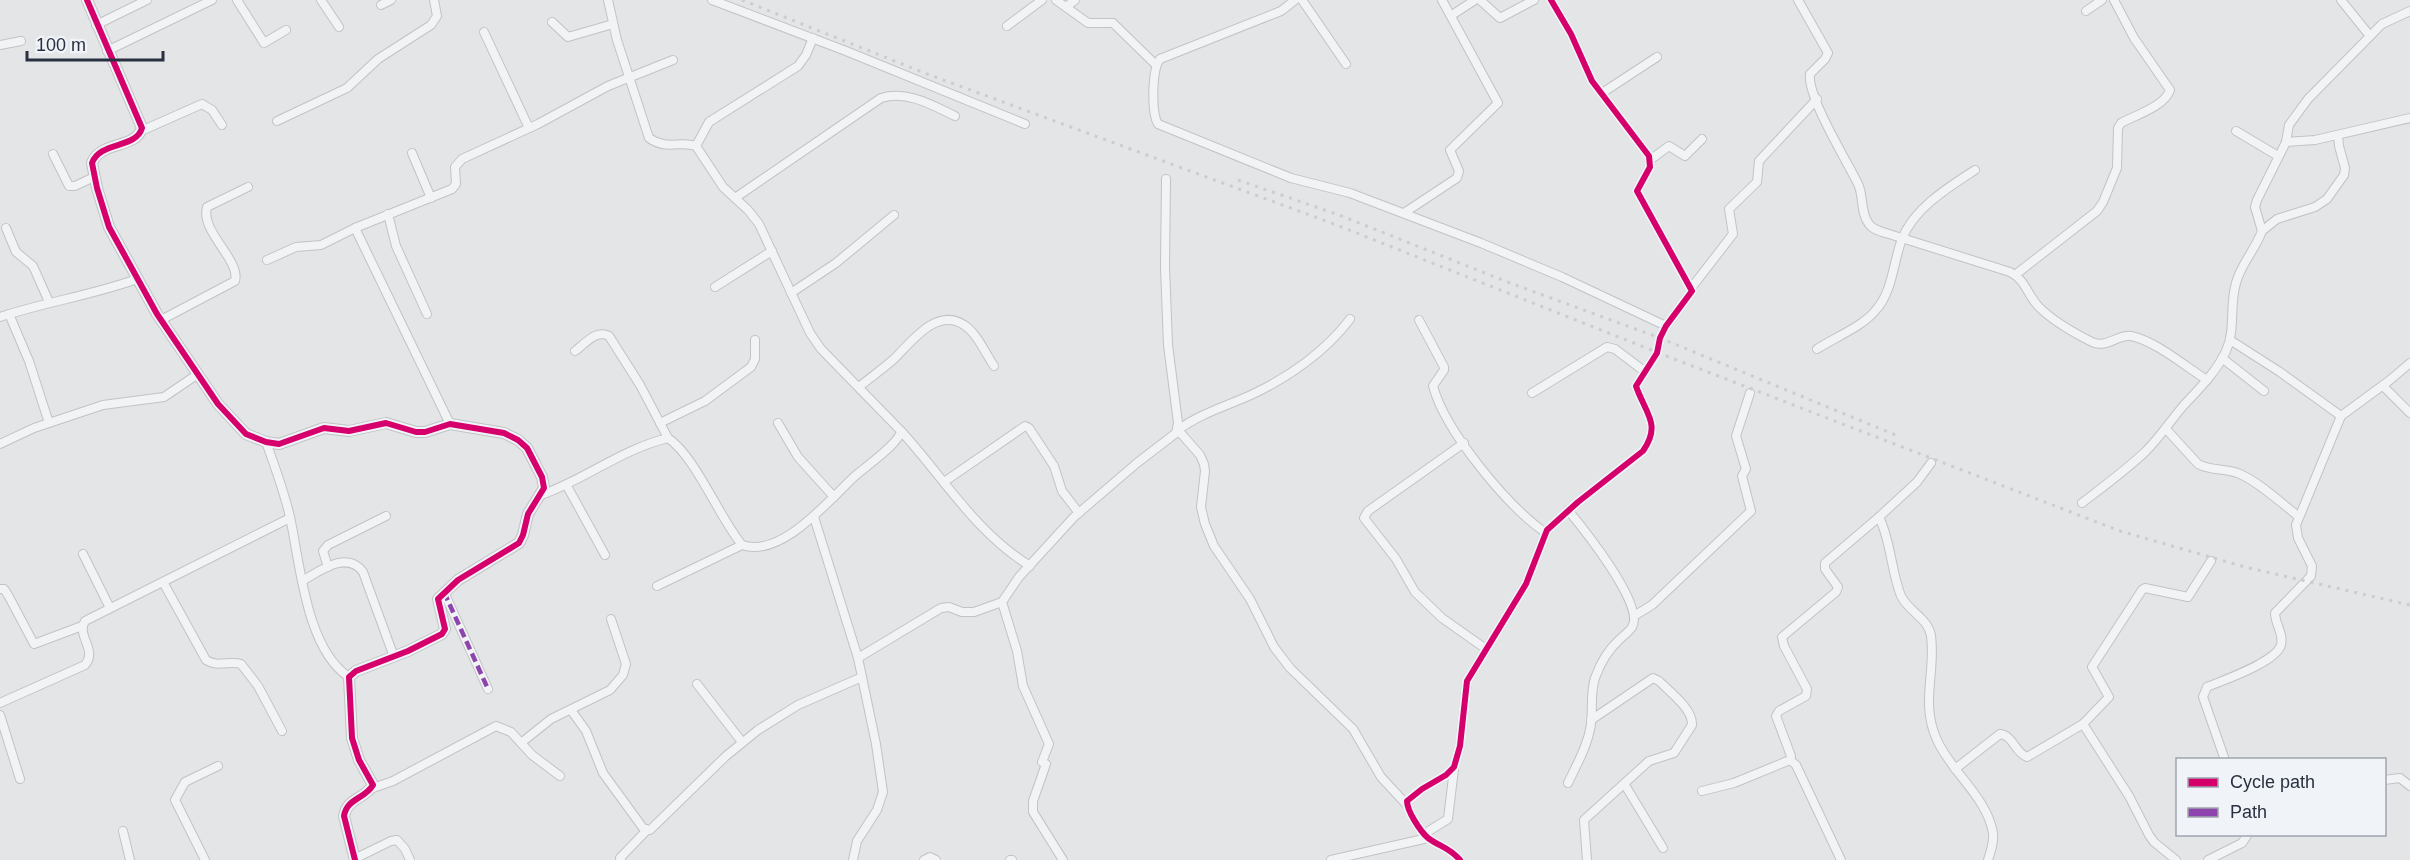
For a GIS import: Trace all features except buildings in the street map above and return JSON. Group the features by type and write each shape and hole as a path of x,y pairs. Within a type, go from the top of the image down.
{"street":[{"path":"87,0 107,51 141,123 141,131"},
{"path":"96,25 147,0"},
{"path":"107,51 212,0"},
{"path":"237,0 264,43 286,30"},
{"path":"321,0 339,27"},
{"path":"381,5 391,0"},
{"path":"277,121 347,88 378,58 430,25 437,16 434,0"},
{"path":"608,0 613,24 649,138 665,146 689,144 696,146 723,187 759,224 810,333 821,349 901,431 969,515 1014,556 1030,566"},
{"path":"712,0 813,38 1025,124"},
{"path":"1007,26 1042,0"},
{"path":"1056,0 1088,23 1113,23 1155,64"},
{"path":"1066,7 1075,0"},
{"path":"1295,0 1281,11 1160,59 1155,64 1155,120 1161,126 1291,178 1350,193 1404,213 1562,277 1666,326"},
{"path":"1302,0 1346,64"},
{"path":"1404,213 1457,178 1459,171 1450,150 1498,103 1442,0"},
{"path":"1452,15 1475,0"},
{"path":"1480,0 1500,18 1534,0"},
{"path":"1551,0 1571,34 1592,81 1642,145 1650,160 1650,167 1637,191 1692,287"},
{"path":"1798,0 1828,53 1826,59 1813,70 1809,77 1829,129 1859,187 1868,223 1876,229 2015,275 2040,308 2061,325 2092,342 2103,344 2124,336 2137,338 2153,345 2207,380"},
{"path":"2086,10 2102,0"},
{"path":"2015,275 2097,211 2117,168 2118,128 2121,123 2163,100 2169,94 2170,90 2133,38 2114,0"},
{"path":"2341,0 2370,36"},
{"path":"2262,231 2255,207 2286,142 2289,125 2298,112 2370,36 2391,18 2410,11"},
{"path":"552,22 568,37 613,24"},
{"path":"484,32 529,128"},
{"path":"696,146 708,122 798,66 806,55 813,38"},
{"path":"0,45 21,41"},
{"path":"1602,93 1657,57"},
{"path":"267,260 297,247 321,245 355,228 452,189 456,184 455,167 462,159 529,128 608,86 673,60"},
{"path":"735,198 881,98 892,94 912,97 956,116"},
{"path":"1331,860 1426,836 1448,819 1454,767 1460,746 1467,681 1484,647 1526,584 1546,533 1568,510 1632,460 1650,440 1653,426 1636,386 1657,352 1666,326 1689,297 1692,287 1733,234 1729,209 1757,182 1759,161 1817,99"},
{"path":"222,125 212,111 202,104 141,131 132,140 116,145 94,157 92,163 109,227 161,320 218,404 246,434 266,442 279,444 324,428 348,431 386,423 416,432 450,424 504,433 527,448 542,477 544,488 528,514 524,535 519,543 458,580 438,599 445,629 442,634 394,657 356,671 349,677"},
{"path":"2286,142 2315,140 2410,118"},
{"path":"2236,131 2278,156"},
{"path":"2082,503 2147,450 2207,380 2222,358 2230,340 2236,283 2243,264 2254,250 2262,231 2277,219 2315,207 2327,199 2344,175 2345,168 2338,146 2338,135"},
{"path":"1650,160 1669,146 1685,156 1702,139"},
{"path":"412,153 431,198"},
{"path":"53,154 69,186 75,186 94,177"},
{"path":"1817,349 1877,310 1888,289 1902,238 1913,220 1943,192 1975,170"},
{"path":"1166,179 1165,267 1168,345 1178,430 1200,455 1204,464 1201,507 1214,546 1250,599 1274,646 1290,668 1353,729 1381,777 1406,804 1426,836 1449,849 1460,860"},
{"path":"161,320 235,281 235,272 213,232 206,211 207,207 248,187"},
{"path":"388,214 396,246 427,314"},
{"path":"791,293 836,263 894,215"},
{"path":"6,228 16,252 33,266 49,302"},
{"path":"355,228 450,424"},
{"path":"715,287 772,251"},
{"path":"0,317 137,279"},
{"path":"9,314 29,361 49,423"},
{"path":"858,658 940,608 949,607 962,612 974,612 1002,602 1019,577 1079,513 1178,430 1192,419 1286,377 1341,331 1350,319"},
{"path":"1419,320 1444,367 1433,386 1435,392 1464,443 1491,480 1528,520 1546,533"},
{"path":"860,387 894,359 922,330 935,323 950,321 962,323 975,336 994,366"},
{"path":"575,351 596,335 609,336 668,438 679,447 691,464 742,545"},
{"path":"660,423 705,401 751,367 755,359 754,340"},
{"path":"2230,340 2280,372 2341,416"},
{"path":"1532,393 1607,347 1615,350 1644,371"},
{"path":"2222,358 2264,391"},
{"path":"2225,758 2203,698 2204,691 2208,687 2268,660 2278,652 2282,636 2275,613 2311,576 2312,566 2304,553 2297,532 2298,516 2341,416 2410,363"},
{"path":"0,444 49,423 103,405 164,397 198,374"},
{"path":"2383,386 2410,413"},
{"path":"1634,616 1652,605 1751,511 1742,476 1746,469 1736,436 1750,393"},
{"path":"778,423 798,457 834,497"},
{"path":"944,482 1024,426 1029,428 1049,457 1058,473 1062,491 1079,513"},
{"path":"2166,429 2198,464 2203,467 2230,470 2245,477 2298,516"},
{"path":"657,586 742,545 759,548 771,544 814,517 854,477 897,440 901,431"},
{"path":"541,495 567,486 624,452 645,443 668,438"},
{"path":"266,442 282,487 302,581 322,646 340,671 349,677"},
{"path":"1464,443 1368,511 1364,518 1396,559 1415,592 1443,618 1484,647"},
{"path":"1790,760 1791,756 1776,716 1779,711 1806,696 1807,689 1784,646 1782,637 1836,592 1838,587 1825,569 1825,563 1917,482 1931,463"},
{"path":"567,486 605,555"},
{"path":"1568,510 1607,560 1623,589 1634,616 1632,627 1617,641 1599,668 1592,692 1591,720 1583,751 1568,783"},
{"path":"328,567 323,550 328,544 386,516"},
{"path":"814,517 842,614 858,658 876,744 883,792 882,801 857,841 853,860"},
{"path":"1879,517 1902,598 1930,631 1928,705 1930,722 1938,742 1978,800 1990,822 1993,842 1988,860"},
{"path":"0,703 85,665 89,661 90,652 82,626 84,621 290,518"},
{"path":"83,554 110,608"},
{"path":"1955,769 2000,734 2007,736 2021,754 2027,757 2083,724 2109,698 2092,667 2142,590 2145,588 2188,597 2211,561"},
{"path":"302,581 328,567 348,562 358,566 363,572 394,657"},
{"path":"163,582 206,660 216,664 237,662 241,664 258,686 282,730"},
{"path":"0,590 4,589 8,595 34,644 82,626"},
{"path":"444,592 488,689"},
{"path":"1002,602 1017,651 1023,686 1049,744 1033,801 1033,812 1063,860"},
{"path":"521,743 551,719 610,690 626,670 611,619"},
{"path":"349,677 352,738 359,760 371,780 370,789"},
{"path":"621,860 620,858 647,830 653,828 682,797 742,742 798,705 862,677"},
{"path":"1587,860 1584,820 1649,761 1674,753 1692,725 1692,717 1659,681 1653,678 1591,720"},
{"path":"697,684 742,742"},
{"path":"571,710 586,731 603,773 643,828 647,830"},
{"path":"0,715 20,779"},
{"path":"2083,724 2129,796 2154,842 2176,860"},
{"path":"410,860 405,849 397,840 385,843 354,860 344,816 350,802 370,789 393,781 496,726 501,726 511,732 539,761 560,776"},
{"path":"1702,791 1734,783 1790,760"},
{"path":"1790,760 1796,765 1841,860"},
{"path":"205,860 175,800 185,782 218,766"},
{"path":"1406,804 1409,798 1446,775 1454,767"},
{"path":"2386,780 2400,778 2410,786"},
{"path":"1625,785 1663,848"},
{"path":"123,831 130,860"},
{"path":"2208,860 2242,843 2247,836"},
{"path":"924,860 930,858 936,860"}],"railway":[{"path":"742,0 927,74 1334,224 1669,357 2120,531 2245,567 2410,605"},
{"path":"1238,180 1339,215 1510,283 1660,338 1898,436"}],"marked path":[{"path":"444,592 488,689"}],"cycle path":[{"path":"87,0 142,128 133,139 102,151 92,163 109,227 157,314 218,404 246,434 266,442 279,444 324,428 349,431 386,423 416,432 425,432 450,424 504,433 518,440 527,448 542,477 544,488 528,514 519,543 458,580 438,599 445,629 442,634 408,651 356,671 349,677 352,738 359,760 373,785 370,790 352,802 344,816 355,860"},
{"path":"1460,860 1452,852 1425,835 1412,815 1407,801 1454,767 1460,746 1467,681 1526,584 1547,530 1578,502 1643,451 1649,442 1652,426 1636,386 1657,353 1660,338 1666,326 1692,291 1637,191 1650,167 1649,156 1592,81 1571,34 1551,0"}]}
